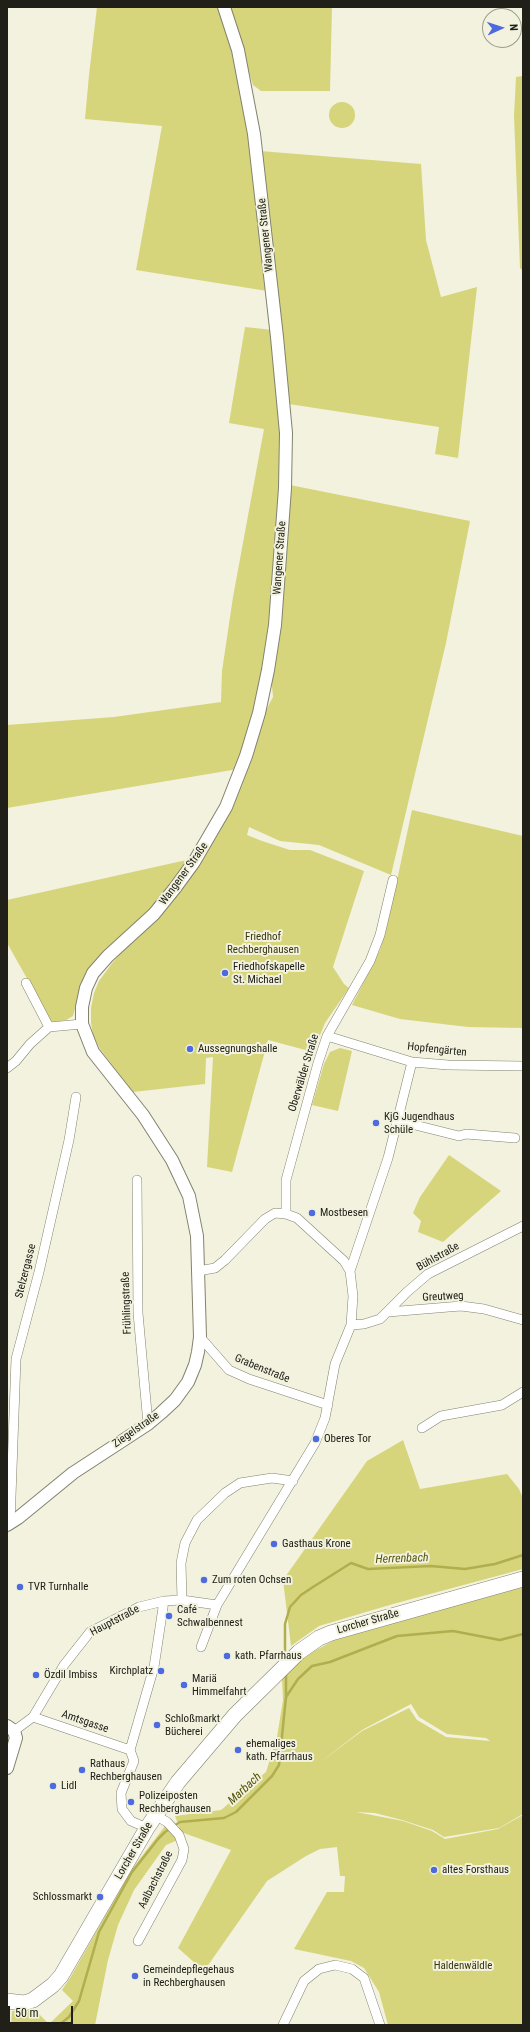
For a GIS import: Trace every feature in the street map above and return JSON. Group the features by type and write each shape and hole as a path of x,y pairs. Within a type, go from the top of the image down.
{"main road":[{"name":"Lorcher Straße","path":"7,2001 24,2003 33,2000 53,1985 61,1976 147,1828 161,1819 178,1782 200,1754 282,1667 299,1652 319,1638 332,1633 523,1579"}],"street":[{"name":"Wangener Straße","path":"198,1271 194,1216 182,1179 172,1160 143,1115 93,1052 82,1024 84,997 93,973 108,956 154,914 194,862 219,821 246,756 259,713 275,625 282,545 286,433 254,134 238,50 224,7"},
{"name":"Oberwälder Straße","path":"286,1214 286,1180 318,1063 327,1036 370,961 380,935 393,880"},
{"path":"26,983 49,1027"},
{"path":"7,1068 16,1062 30,1044 49,1027 82,1024"},
{"name":"Hopfengärten","path":"327,1036 412,1062 448,1065 523,1066"},
{"path":"201,1647 217,1605 315,1443 325,1418 335,1364 351,1326 353,1296 350,1270 388,1158 399,1121 412,1062"},
{"name":"Stelzergasse","path":"8,1524 11,1357 39,1272 70,1137 76,1096"},
{"path":"399,1121 459,1136 466,1134 515,1138"},
{"name":"Frühlingstraße","path":"137,1180 138,1313 148,1424"},
{"path":"198,1271 208,1270 220,1264 265,1219 274,1213 286,1214 297,1218 328,1245 344,1261 350,1270"},
{"name":"Bühlstraße","path":"351,1326 380,1319 407,1292 428,1274 523,1226"},
{"name":"Ziegelstraße","path":"8,1524 73,1473 148,1424 175,1400 188,1382 195,1365 200,1337 198,1271"},
{"name":"Greutweg","path":"388,1312 461,1306 484,1309 523,1320"},
{"name":"Grabenstraße","path":"200,1337 229,1370 248,1379 328,1405"},
{"path":"422,1428 442,1416 502,1405 523,1392"},
{"path":"182,1600 181,1563 185,1543 197,1520 225,1493 240,1483 272,1478 293,1481"},
{"name":"Hauptstraße","path":"7,1768 16,1738 10,1728 33,1717 64,1665 90,1632 138,1608 164,1601 182,1600 217,1605"},
{"path":"147,1828 131,1820 122,1809 122,1793 134,1761 130,1750 141,1707 154,1667 164,1601"},
{"name":"Amtsgasse","path":"33,1717 130,1750"},
{"name":"Aalbachstraße","path":"138,1941 182,1860 184,1849 179,1835 161,1819"},
{"path":"283,2025 304,1981 318,1969 335,1965 352,1969 364,1978 380,2025"}],"green space":[{"path":"97,7 220,7 229,34 250,135 267,291 136,270 162,126 85,119"},
{"path":"229,7 332,7 330,91 261,91 253,85"},
{"path":"523,76 523,271 520,268 514,116 516,77"},
{"path":"342,102 351,106 355,115 351,124 342,128 333,124 329,115 333,106"},
{"path":"260,151 421,164 426,240 441,297 477,287 458,458 435,454 439,427 289,404"},
{"path":"245,327 273,330 282,436 273,607 252,726 238,769 7,808 7,725 114,717 221,702 222,671 233,597 264,429 229,423"},
{"name":"Friedhof Rechberghausen","path":"290,485 470,521 446,643 391,875 319,845 280,841 249,827 247,835 262,841 290,850 310,850 364,871 333,967 344,984 349,988 325,1023 313,1052 268,1040 232,1172 207,1167 213,1057 206,1058 205,1084 133,1092 100,1049 93,1035 91,1008 94,993 99,981 113,962 191,874 273,697 271,675"},
{"path":"412,810 523,836 523,1028 468,1027 400,1019 352,1005 380,950 389,918"},
{"path":"191,859 168,891 92,966 84,976 73,1016 66,1020 55,1022 51,1021 7,943 7,900"},
{"path":"340,1048 352,1051 338,1111 312,1105 324,1064 330,1052"},
{"path":"449,1155 501,1191 443,1242 418,1232 421,1221 413,1213 420,1197"},
{"path":"403,1440 420,1489 507,1474 519,1489 522,1496 523,1569 393,1604 319,1626 291,1646 283,1580 367,1461"},
{"name":"Haldenwäldle","path":"523,1585 523,1814 499,1828 444,1837 433,1830 402,1820 375,1813 356,1812 403,1821 432,1831 445,1839 498,1829 523,1815 523,2025 388,2025 379,1992 364,1968 351,1961 294,1949 327,1892 344,1892 345,1876 340,1876 337,1847 320,1849 306,1856 267,1881 204,1971 178,1948 231,1850 181,1832 175,1816 221,1810 266,1772 277,1737 283,1700 282,1679 295,1665 314,1651 335,1640","holes":["411,1704 419,1717 447,1734 486,1738 490,1741 446,1737 417,1720 409,1708 362,1731 318,1764 362,1730"]},
{"path":"165,1826 178,1840 166,1845 134,1890 118,1925 108,1960 95,2025 11,2025 12,2011 35,2010 49,2024 73,2001 62,1990 132,1869"}],"waterway":[{"name":"Herrenbach","path":"285,1658 285,1624 290,1607 301,1595 351,1563 368,1569 431,1566 465,1569 495,1564 523,1555"},
{"name":"Marbach","path":"59,2025 69,2017 79,2001 99,1932 132,1872 158,1839 165,1832 180,1822 224,1818 236,1812 272,1776 279,1765 286,1697 298,1679 312,1666 330,1662 397,1636 453,1631 500,1640 523,1634"},
{"name":"Herrenbach","path":"286,1673 286,1696"}],"place":[{"name":"Friedhofskapelle St. Michael","path":"225,973"},
{"name":"Aussegnungshalle","path":"190,1049"},
{"name":"KjG Jugendhaus Schüle","path":"376,1123"},
{"name":"Mostbesen","path":"312,1213"},
{"name":"Oberes Tor","path":"316,1439"},
{"name":"Gasthaus Krone","path":"274,1544"},
{"name":"Zum roten Ochsen","path":"204,1580"},
{"name":"TVR Turnhalle","path":"20,1587"},
{"name":"Café Schwalbennest","path":"169,1616"},
{"name":"kath. Pfarrhaus","path":"227,1656"},
{"name":"Kirchplatz","path":"161,1671"},
{"name":"Özdil Imbiss","path":"36,1675"},
{"name":"Mariä Himmelfahrt","path":"184,1685"},
{"name":"Schloßmarkt Bücherei","path":"157,1725"},
{"name":"ehemaliges kath. Pfarrhaus","path":"238,1750"},
{"name":"Rathaus Rechberghausen","path":"82,1770"},
{"name":"Lidl","path":"53,1786"},
{"name":"Polizeiposten Rechberghausen","path":"131,1802"},
{"name":"altes Forsthaus","path":"434,1870"},
{"name":"Schlossmarkt","path":"100,1897"},
{"name":"Gemeindepflegehaus in Rechberghausen","path":"135,1976"}]}
